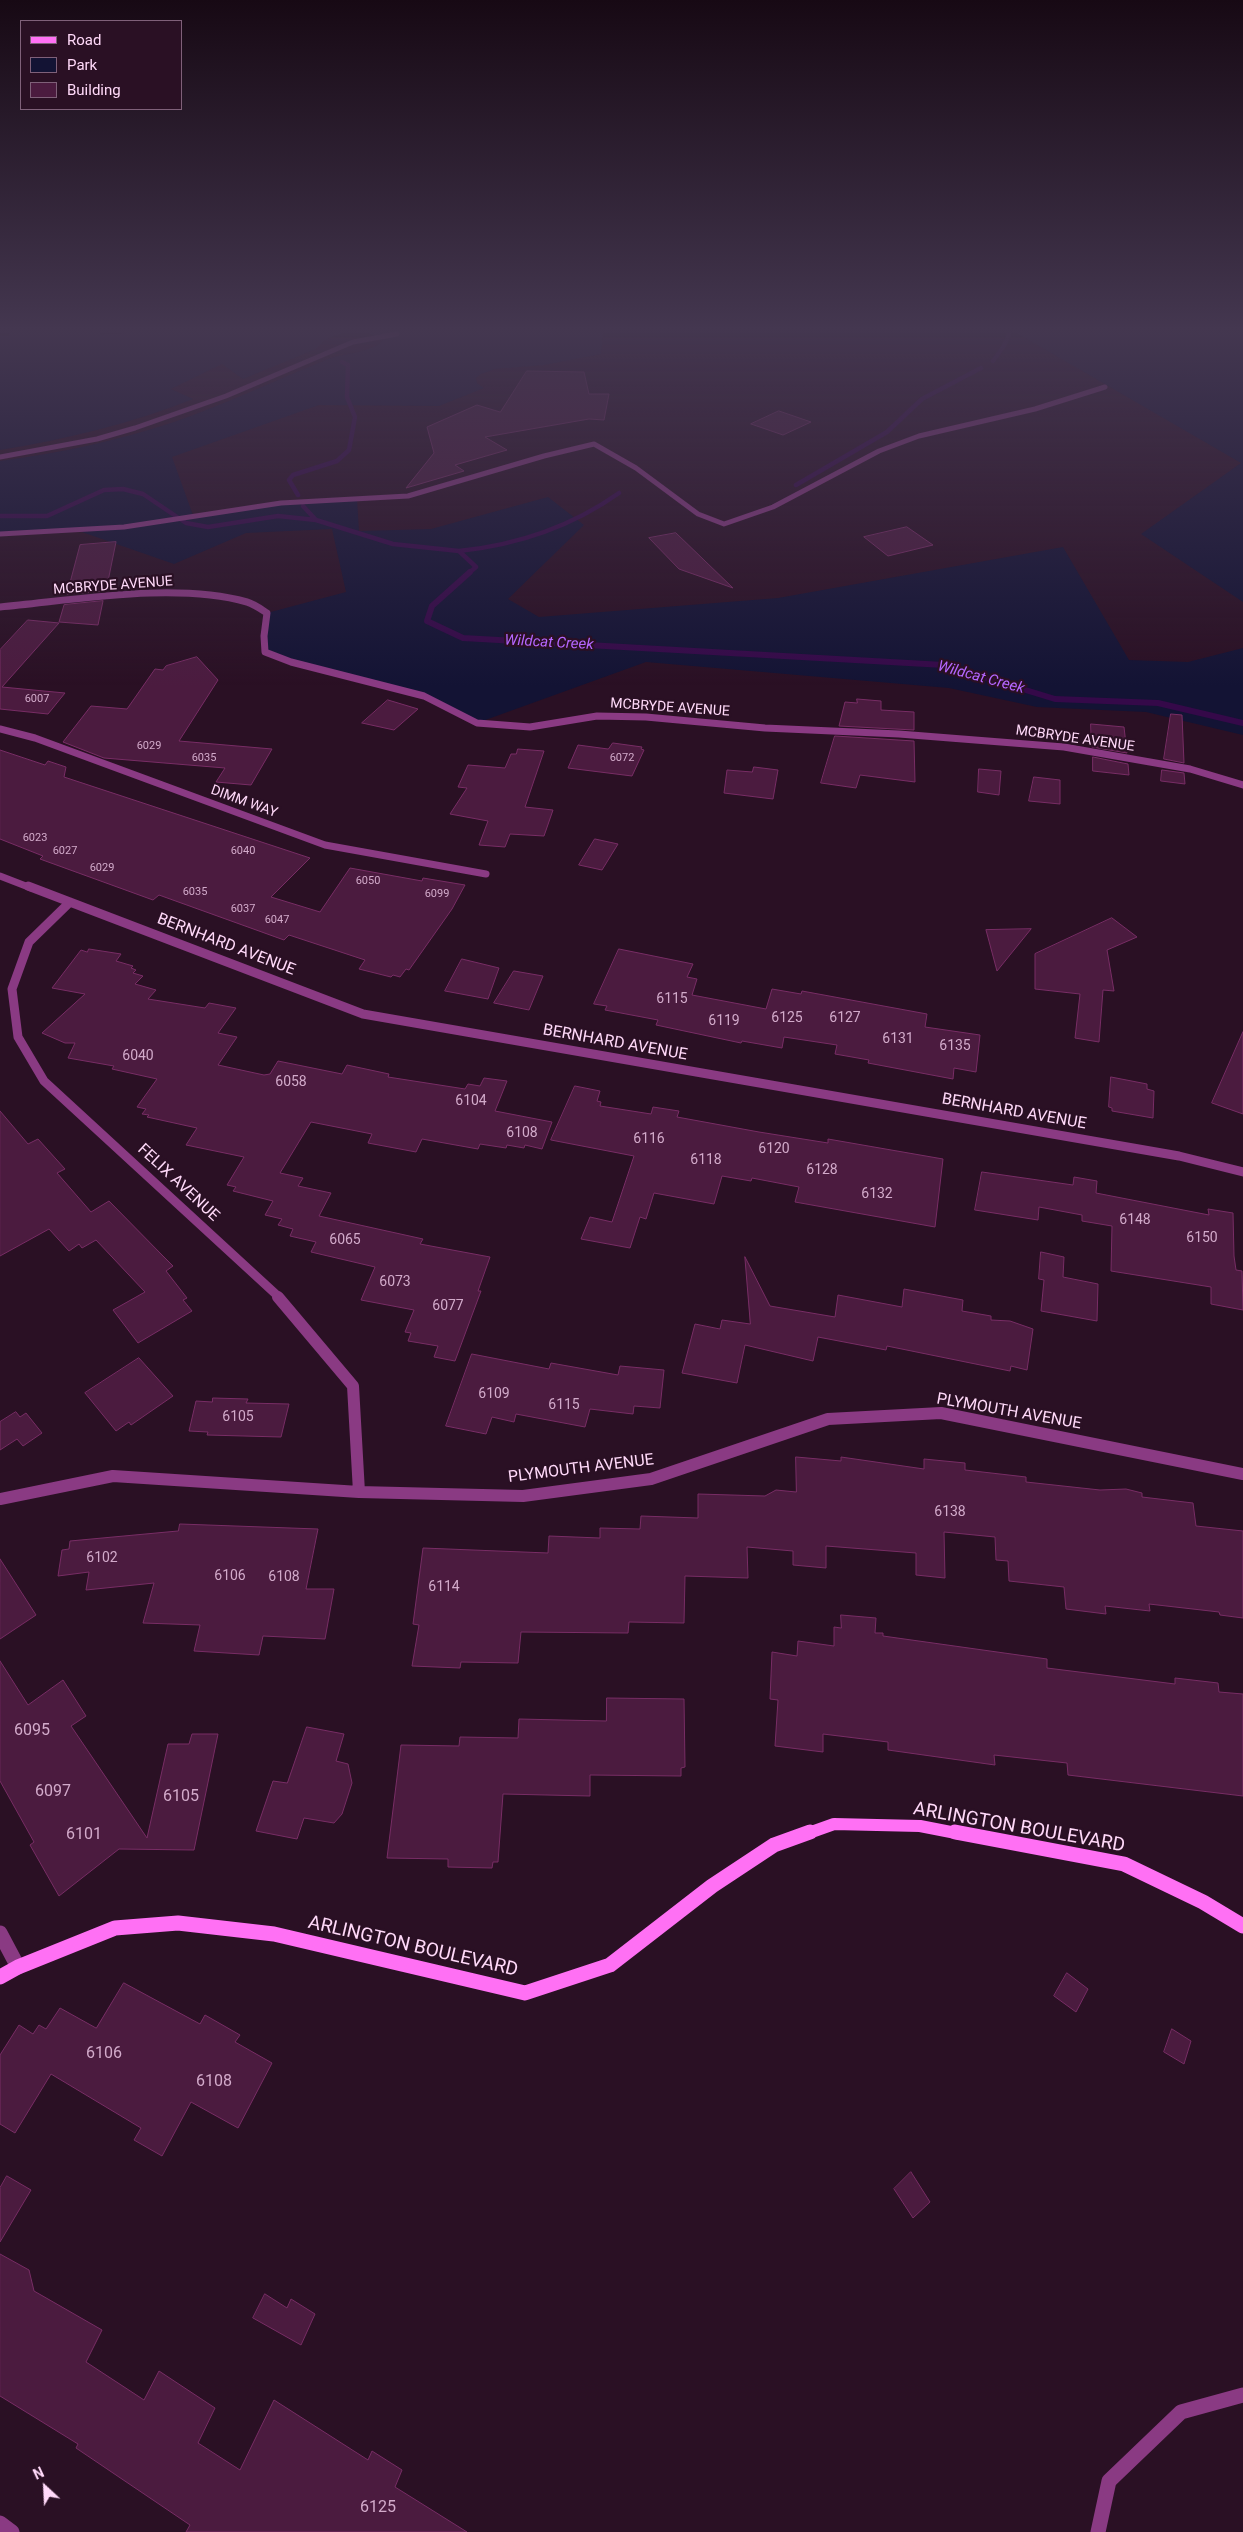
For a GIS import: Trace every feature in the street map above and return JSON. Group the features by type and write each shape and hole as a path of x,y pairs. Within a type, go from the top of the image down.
{"main road":[{"name":"ARLINGTON BOULEVARD","path":"0,1977 18,1967 115,1928 178,1923 274,1934 525,1993 610,1966 712,1886 774,1845 834,1824 920,1826 1124,1864 1203,1902 1243,1926"}],"street":[{"path":"0,457 37,450"},
{"path":"0,534 92,530 173,521 281,502 408,496 568,450"},
{"path":"605,450 636,468 698,514 724,524 773,507 827,476 881,450"},
{"name":"MCBRYDE AVENUE","path":"0,607 140,594 202,594 249,602 267,613 264,636 266,652 291,662 424,696 477,723 530,727 596,716 646,717 765,728 899,734 1064,747 1190,769 1243,785"},
{"name":"DIMM WAY","path":"0,729 35,738 325,845 486,874"},
{"name":"BERNHARD AVENUE","path":"0,876 363,1014 1179,1156 1243,1172"},
{"name":"FELIX AVENUE","path":"70,902 30,942 12,989 18,1037 44,1081 286,1304 353,1386 359,1492"},
{"name":"PLYMOUTH AVENUE","path":"0,1499 113,1476 359,1492 523,1496 641,1480 828,1419 941,1414 1243,1474"},
{"path":"0,1933 18,1967"},
{"path":"1098,2532 1109,2481 1181,2412 1243,2395"},
{"path":"0,2523 12,2532"}],"green space":[{"path":"65,450 191,450 172,457 194,518 281,503 357,499 359,531 431,529 548,497 584,525 508,599 539,617 778,598 1063,547 1129,660 1188,662 1243,648 1243,735 1146,712 1037,707 949,688 646,662 477,723 424,696 265,652 267,613 346,592 332,529 246,533 174,564 79,531 0,536 0,461"},
{"path":"1219,450 1243,450 1243,602 1141,534 1241,463"}],"building":[{"path":"433,450 506,450 455,465 464,471 406,488 434,453"},
{"path":"907,527 933,545 888,556 864,537"},
{"path":"676,533 733,588 679,569 649,538"},
{"path":"116,542 106,591 67,594 80,545"},
{"path":"103,601 98,625 59,622 64,605"},
{"path":"28,620 59,623 2,687 65,693 48,714 0,709 0,650"},
{"path":"197,657 218,680 179,741 272,749 251,785 216,782 225,768 104,758 63,742 91,706 127,709 155,669 163,670 166,666"},
{"path":"857,699 881,701 881,710 914,712 914,730 839,726 845,702 857,703"},
{"path":"388,700 418,709 394,730 362,723"},
{"path":"1171,714 1182,715 1184,763 1164,759"},
{"path":"1091,724 1124,727 1127,753 1092,747"},
{"path":"835,736 914,741 915,782 860,775 856,788 821,783"},
{"path":"613,743 642,747 641,749 644,750 632,776 568,768 578,745 608,749"},
{"path":"518,749 544,751 525,807 553,810 544,836 510,834 505,847 479,845 488,821 450,814 467,788 458,787 468,765 505,768 511,754 516,754"},
{"path":"0,750 45,765 48,761 66,767 64,777 310,858 271,897 320,912 350,868 422,881 423,878 465,885 452,909 409,970 406,969 400,977 393,975 391,977 359,969 365,960 289,935 284,940 159,895 153,900 40,859 43,856 0,839"},
{"path":"1093,757 1128,764 1129,775 1093,771"},
{"path":"754,767 778,770 773,799 724,793 727,770 752,772"},
{"path":"979,769 1001,771 999,795 978,792"},
{"path":"1162,770 1184,773 1185,784 1161,781"},
{"path":"1034,777 1060,780 1060,804 1029,801"},
{"path":"595,839 618,844 602,870 579,865"},
{"path":"1112,918 1137,937 1107,950 1114,991 1103,990 1099,1042 1075,1038 1080,994 1035,989 1035,954"},
{"path":"1031,929 997,971 986,930"},
{"path":"89,949 121,954 116,961 133,966 131,968 136,970 133,973 143,976 135,984 156,990 148,999 205,1008 209,1003 236,1008 218,1033 237,1037 218,1065 264,1075 270,1074 278,1061 342,1074 347,1065 389,1074 388,1077 465,1089 468,1084 480,1086 484,1078 507,1081 495,1111 552,1122 542,1149 525,1145 524,1148 507,1145 506,1148 480,1144 478,1149 422,1139 416,1152 368,1143 372,1134 311,1122 280,1173 303,1178 298,1186 331,1193 319,1216 423,1239 420,1244 490,1257 478,1291 481,1291 455,1361 434,1357 438,1346 408,1341 411,1333 405,1332 414,1310 361,1300 375,1267 311,1252 316,1242 290,1236 293,1229 278,1225 282,1219 265,1215 273,1201 233,1191 236,1187 227,1185 244,1157 186,1145 197,1128 147,1117 149,1115 142,1114 146,1109 137,1107 157,1079 112,1069 114,1066 68,1058 75,1043 65,1043 42,1033 85,994 52,988 81,950 87,952"},
{"path":"619,949 693,964 687,977 697,979 692,995 766,1009 772,989 801,994 802,991 927,1014 925,1027 980,1035 976,1072 954,1068 953,1079 868,1063 869,1060 835,1054 837,1045 784,1037 782,1048 742,1041 741,1043 656,1025 658,1020 605,1010 607,1006 594,1004"},
{"path":"462,959 499,968 488,999 445,991"},
{"path":"514,971 543,976 529,1010 494,1003"},
{"path":"1243,1032 1243,1114 1212,1103"},
{"path":"1111,1077 1147,1084 1147,1089 1154,1091 1153,1118 1112,1111 1112,1108 1109,1107"},
{"path":"575,1086 600,1091 597,1101 601,1102 600,1106 651,1114 653,1107 679,1111 677,1117 759,1132 828,1143 828,1139 943,1159 935,1227 795,1202 799,1187 752,1178 751,1181 722,1176 714,1204 654,1193 646,1219 640,1217 630,1248 581,1239 590,1217 612,1222 634,1156 551,1140"},
{"path":"0,1111 28,1144 38,1139 65,1169 57,1173 91,1212 109,1201 173,1266 166,1271 187,1298 183,1300 192,1311 138,1343 113,1310 145,1292 96,1240 82,1248 79,1244 69,1251 49,1229 0,1256"},
{"path":"982,1172 1073,1185 1074,1177 1097,1181 1096,1193 1209,1215 1208,1209 1233,1213 1234,1256 1236,1270 1242,1271 1243,1310 1211,1304 1211,1287 1111,1271 1112,1226 1082,1221 1082,1215 1039,1207 1038,1220 975,1210"},
{"path":"1041,1252 1064,1257 1063,1277 1098,1284 1097,1321 1041,1311 1044,1280 1039,1279"},
{"path":"745,1257 770,1306 835,1317 838,1295 902,1307 904,1289 963,1300 962,1311 991,1316 991,1320 1010,1321 1033,1329 1027,1370 1011,1366 1010,1371 887,1346 886,1350 818,1337 813,1361 745,1345 737,1383 682,1373 695,1324 720,1329 722,1320 750,1324"},
{"path":"472,1354 549,1369 551,1363 618,1375 620,1366 664,1370 660,1408 634,1406 633,1414 590,1409 585,1427 516,1414 514,1422 492,1417 486,1434 446,1426"},
{"path":"139,1358 173,1396 131,1425 129,1422 116,1431 85,1393"},
{"path":"213,1398 248,1399 246,1403 289,1404 281,1437 207,1435 208,1432 189,1431 196,1401 212,1402"},
{"path":"16,1412 20,1417 26,1413 42,1433 23,1446 17,1439 0,1450 0,1422"},
{"path":"796,1457 841,1461 841,1457 924,1469 924,1459 965,1463 965,1470 1026,1477 1026,1482 1100,1490 1126,1489 1142,1493 1142,1497 1193,1503 1196,1526 1243,1531 1243,1618 1220,1615 1219,1612 1149,1604 1150,1611 1105,1606 1106,1614 1066,1609 1064,1587 1009,1581 1008,1561 996,1560 995,1537 944,1532 945,1578 916,1575 916,1553 826,1546 826,1568 793,1565 793,1551 747,1547 748,1578 685,1576 684,1623 629,1622 628,1633 521,1632 518,1663 461,1662 460,1668 412,1666 419,1625 413,1624 423,1548 548,1553 549,1536 600,1538 600,1528 640,1529 641,1516 698,1518 698,1494 765,1496 776,1490 796,1492"},
{"path":"180,1524 318,1529 306,1589 334,1589 325,1639 263,1636 259,1655 194,1651 200,1625 143,1623 154,1583 86,1590 89,1572 58,1576 62,1550 69,1549 70,1541 178,1531"},
{"path":"0,1559 36,1615 0,1639"},
{"path":"841,1615 876,1618 875,1633 883,1633 883,1636 1047,1659 1047,1668 1175,1684 1175,1678 1218,1683 1219,1692 1243,1694 1243,1796 1068,1775 1067,1763 994,1755 995,1765 888,1750 888,1742 823,1734 823,1752 775,1746 778,1700 770,1699 772,1652 797,1656 798,1641 834,1646 834,1627 841,1628"},
{"path":"0,1661 28,1705 63,1680 86,1716 71,1726 147,1838 168,1744 189,1744 192,1734 218,1734 194,1850 119,1849 59,1896 30,1845 34,1842 0,1781"},
{"path":"607,1698 684,1699 685,1767 681,1768 681,1776 590,1775 590,1796 503,1794 498,1862 493,1862 492,1868 448,1867 448,1859 387,1858 401,1745 459,1746 460,1737 518,1738 519,1719 606,1721"},
{"path":"307,1727 344,1734 336,1761 348,1764 352,1783 342,1814 334,1823 304,1818 297,1839 256,1831 273,1781 287,1783"},
{"path":"1067,1973 1088,1989 1076,2012 1054,1996"},
{"path":"124,1983 200,2024 205,2015 240,2035 235,2042 272,2063 238,2128 191,2102 162,2156 134,2140 141,2128 51,2074 15,2133 0,2124 0,2055 19,2025 33,2034 39,2025 46,2029 60,2008 96,2028"},
{"path":"1172,2029 1191,2041 1184,2064 1164,2052"},
{"path":"911,2172 930,2202 913,2218 894,2189"},
{"path":"7,2176 31,2190 0,2242 0,2188"},
{"path":"0,2254 29,2270 34,2291 102,2330 86,2362 144,2400 159,2371 215,2408 198,2443 240,2470 274,2400 368,2460 372,2451 402,2470 395,2487 467,2532 186,2532 190,2525 76,2448 78,2444 0,2396"},
{"path":"265,2294 287,2308 291,2299 315,2314 301,2345 253,2318"}],"waterway":[{"path":"298,495 289,480 293,475 337,461 349,450"},
{"path":"796,485 856,450"},
{"name":"Wildcat Creek","path":"0,516 47,516 104,490 123,489 143,494 186,523 208,527 278,516 316,520"},
{"path":"459,551 502,544 543,533 582,516 619,493"},
{"path":"303,506 316,520"},
{"name":"Wildcat Creek","path":"316,520 393,544 459,551"},
{"name":"Wildcat Creek","path":"459,551 476,567 469,573"},
{"name":"Wildcat Creek","path":"470,572 432,606 427,621 463,638 944,665 1055,699 1158,703 1243,723"}]}
